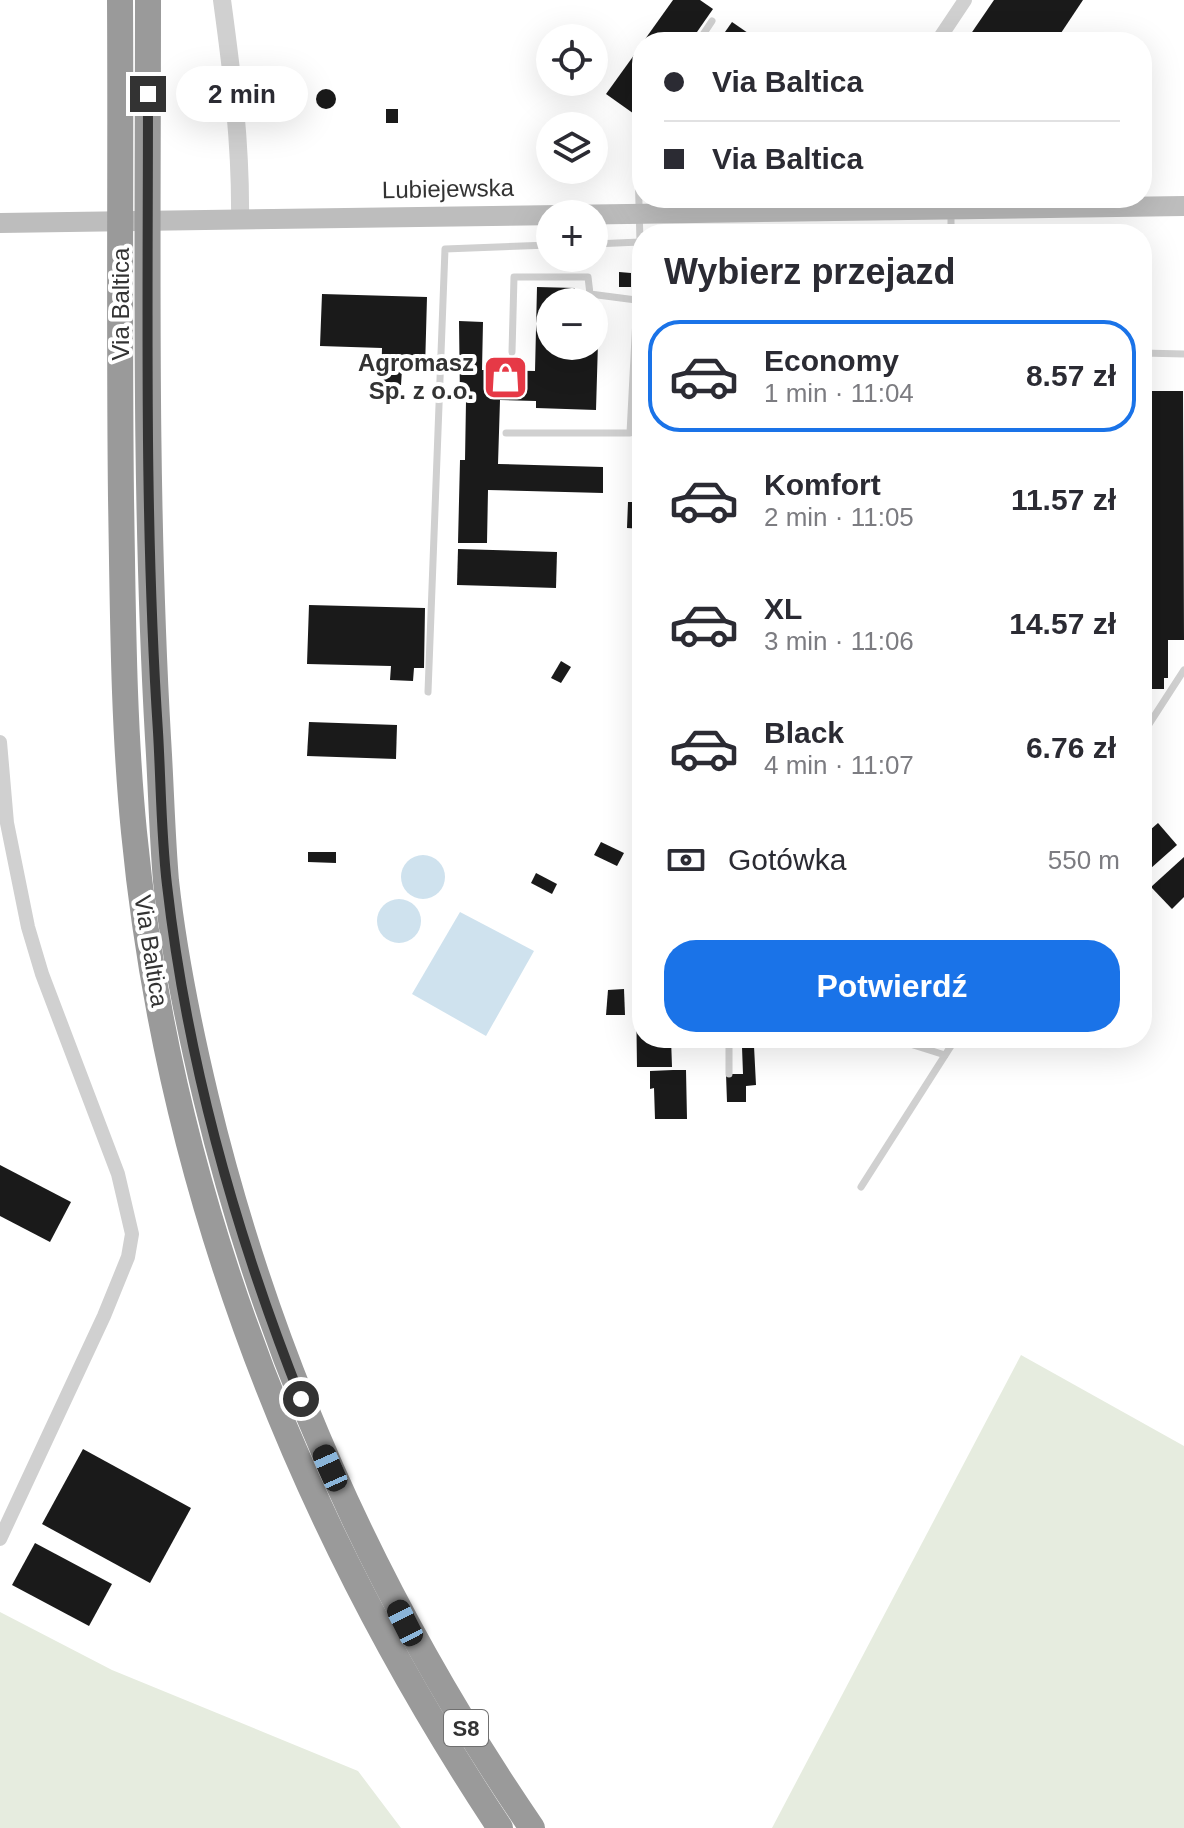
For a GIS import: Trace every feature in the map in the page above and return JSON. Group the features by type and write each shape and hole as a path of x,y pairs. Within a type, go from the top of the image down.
{"highway":[{"name":"Via Baltica","path":"120,0 123,678 140,885 173,1074 228,1277 299,1465 340,1554 406,1680 500,1828"},
{"name":"Via Baltica","path":"148,0 149,454 153,665 167,883 196,1055 228,1185 252,1262 320,1444 405,1623 459,1717 532,1828"}],"main road":[{"name":"Lubiejewska","path":"1152,207 1184,206"},
{"name":"Lubiejewska","path":"0,223 738,208"},
{"name":"Lubiejewska","path":"914,208 1068,208"}],"street":[{"path":"222,0 235,98 241,175 240,219"},
{"path":"944,32 965,0"},
{"path":"0,742 7,823 28,927 42,974 118,1174 132,1234 128,1257 104,1316 0,1539"}],"lane":[{"path":"705,32 712,21"},
{"path":"638,208 639,224"},
{"path":"951,224 952,210"},
{"path":"608,243 632,242"},
{"path":"428,692 445,249 536,246"},
{"path":"512,352 514,277 588,277 590,294 632,299"},
{"path":"1152,353 1184,354"},
{"path":"506,433 630,433 632,389"},
{"path":"1152,720 1184,670"},
{"path":"729,1048 729,1074"},
{"path":"923,1048 945,1055"},
{"path":"861,1187 950,1048"}],"shaded area":[{"path":"1021,1355 1184,1446 1184,1828 772,1828"},
{"path":"0,1612 112,1670 358,1771 401,1828 0,1828"}],"water":[{"path":"423,855 438,862 445,877 438,892 423,899 408,892 401,877 408,862"},
{"path":"399,899 415,905 421,921 415,937 399,943 383,937 377,921 383,905"},
{"path":"460,912 534,951 486,1036 412,994"}],"building":[{"path":"673,0 700,0 713,9 697,32 650,32"},
{"path":"994,0 1083,0 1062,32 972,32"},
{"path":"732,22 747,32 725,32"},
{"path":"632,58 632,112 608,95 608,91"},
{"path":"326,89 333,92 336,99 333,106 326,109 319,106 316,99 319,92"},
{"path":"386,109 398,109 398,123 386,123"},
{"path":"619,272 631,273 631,287 619,287"},
{"path":"322,294 427,297 425,369 402,369 401,385 381,385 382,348 320,346"},
{"path":"459,321 483,322 482,370 535,371 536,329 536,360 597,360 596,410 536,408 536,401 500,400 498,464 603,467 603,493 488,490 487,543 458,543 460,460 465,460 466,401 460,401"},
{"path":"1152,391 1183,391 1184,640 1168,640 1168,678 1164,678 1164,689 1152,689"},
{"path":"628,502 632,502 632,528 627,528"},
{"path":"458,549 557,552 556,588 457,585"},
{"path":"309,605 425,608 424,668 414,668 413,681 390,680 391,666 307,664"},
{"path":"561,661 571,667 561,683 551,678"},
{"path":"309,722 397,725 396,759 307,756"},
{"path":"1158,823 1177,845 1152,867 1152,828"},
{"path":"601,842 624,853 617,866 594,855"},
{"path":"308,852 336,852 336,863 308,862"},
{"path":"1184,857 1184,897 1172,909 1152,886"},
{"path":"536,873 557,884 552,894 531,883"},
{"path":"624,989 625,1015 606,1015 608,990"},
{"path":"637,1048 671,1048 672,1067 637,1067"},
{"path":"742,1048 754,1048 756,1085 746,1086 746,1102 727,1102 726,1074 743,1074"},
{"path":"686,1070 687,1119 655,1119 650,1071"},
{"path":"0,1165 71,1202 50,1242 0,1216"},
{"path":"83,1449 191,1508 150,1583 42,1524"},
{"path":"35,1543 112,1584 89,1626 12,1585"}],"place":[{"name":"Agromasz Sp. z o.o.","path":"505,377"}],"route":[{"path":"148,94 150,551 153,665 167,883 181,979 218,1147 270,1319 301,1399"}]}
